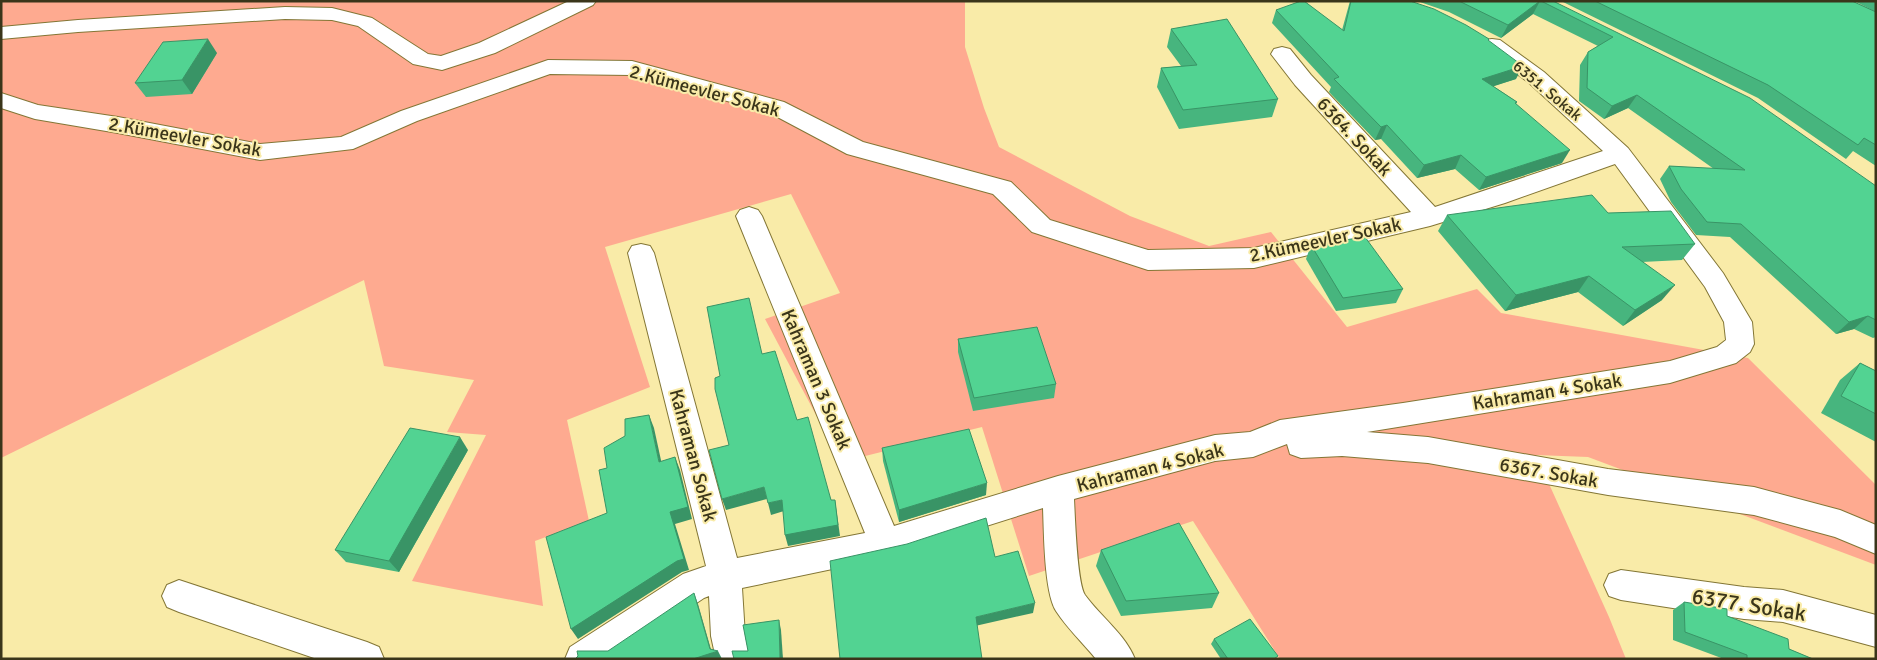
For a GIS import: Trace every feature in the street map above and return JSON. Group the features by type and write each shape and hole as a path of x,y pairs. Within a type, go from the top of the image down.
{"street":[{"path":"1,33 78,26 285,13 332,14 365,22 421,59 442,63 486,48 586,1"},
{"name":"6351. Sokak","path":"1478,37 1536,77 1620,154"},
{"name":"6364. Sokak","path":"1282,54 1303,80 1430,217"},
{"name":"2.Kümeevler Sokak","path":"1,100 35,112 118,125 260,152 345,144 409,116 548,67 632,68 776,107 855,148 1002,188 1041,226 1148,260 1254,258 1430,217 1496,197 1620,154"},
{"name":"Kahraman 4 Sokak","path":"582,659 694,585 726,576 885,543 1058,490 1215,448 1253,444 1280,432 1403,415 1670,372 1726,355 1740,344 1738,322 1714,280 1620,154"},
{"name":"Kahraman 3 Sokak","path":"749,216 885,543"},
{"name":"Kahraman Sokak","path":"641,253 726,576 728,636 732,659"},
{"name":"6367. Sokak","path":"1215,448 1342,444 1428,450 1608,482 1754,501 1840,524 1876,540"},
{"path":"1058,490 1060,546 1068,600 1118,659"},
{"name":"6377. Sokak","path":"1621,584 1744,603 1783,606 1876,630"},
{"path":"179,596 367,659"}],"shaded area":[{"path":"1,1 965,1 965,47 984,108 999,147 1130,216 1209,246 1271,232 1347,327 1477,289 1501,313 1748,358 1876,485 1876,565 1588,457 1536,455 1626,659 1280,659 1193,521 1029,576 982,427 841,462 765,319 840,293 791,194 605,247 650,387 567,420 589,521 535,541 543,606 412,581 486,435 447,432 474,380 384,366 364,280 1,458"}],"building":[{"path":"1304,1 1344,31 1351,1 1410,1 1434,9 1466,25 1489,39 1523,66 1482,79 1517,102 1515,103 1570,150 1486,177 1461,155 1424,165 1387,125 1381,127 1334,79 1339,77 1276,10"},
{"path":"1459,1 1540,1 1508,25"},
{"path":"1541,1 1553,1 1750,98 1876,186 1876,320 1868,316 1849,322 1741,224 1707,222 1681,189 1669,166 1745,170 1637,95 1612,106 1587,88 1588,52 1613,37"},
{"path":"1595,1 1852,1 1876,12 1876,145 1864,138 1858,145 1768,85"},
{"path":"1227,19 1278,99 1183,110 1161,68 1197,65 1171,29"},
{"path":"208,39 182,80 135,83 163,42"},
{"path":"1592,195 1608,213 1671,211 1695,244 1622,247 1675,285 1635,310 1589,276 1516,295 1447,215"},
{"path":"1365,237 1403,289 1343,298 1311,245"},
{"path":"749,298 762,354 775,351 797,420 808,417 831,500 835,500 838,525 785,535 782,500 768,503 764,487 722,499 709,450 729,445 715,389 715,378 720,376 707,307"},
{"path":"1037,327 1056,384 974,398 958,339"},
{"path":"1860,363 1876,371 1876,414 1841,396"},
{"path":"649,415 659,462 675,457 688,507 670,512 684,559 677,561 571,629 546,537 607,513 599,470 607,468 604,448 625,436 625,419"},
{"path":"410,428 460,437 389,561 335,550"},
{"path":"969,429 987,483 899,510 882,448"},
{"path":"986,518 995,557 1018,551 1035,603 976,617 982,659 840,659 830,561 907,544"},
{"path":"1179,523 1219,593 1126,601 1101,550"},
{"path":"694,593 710,649 718,651 693,659 575,659 578,656 577,651 608,651"},
{"path":"1684,602 1727,609 1727,616 1788,639 1789,649 1813,659 1747,659 1747,655 1685,632"},
{"path":"1250,619 1278,656 1274,659 1228,659 1214,639"},
{"path":"779,620 780,659 734,659 732,651 748,651 743,625"}]}
